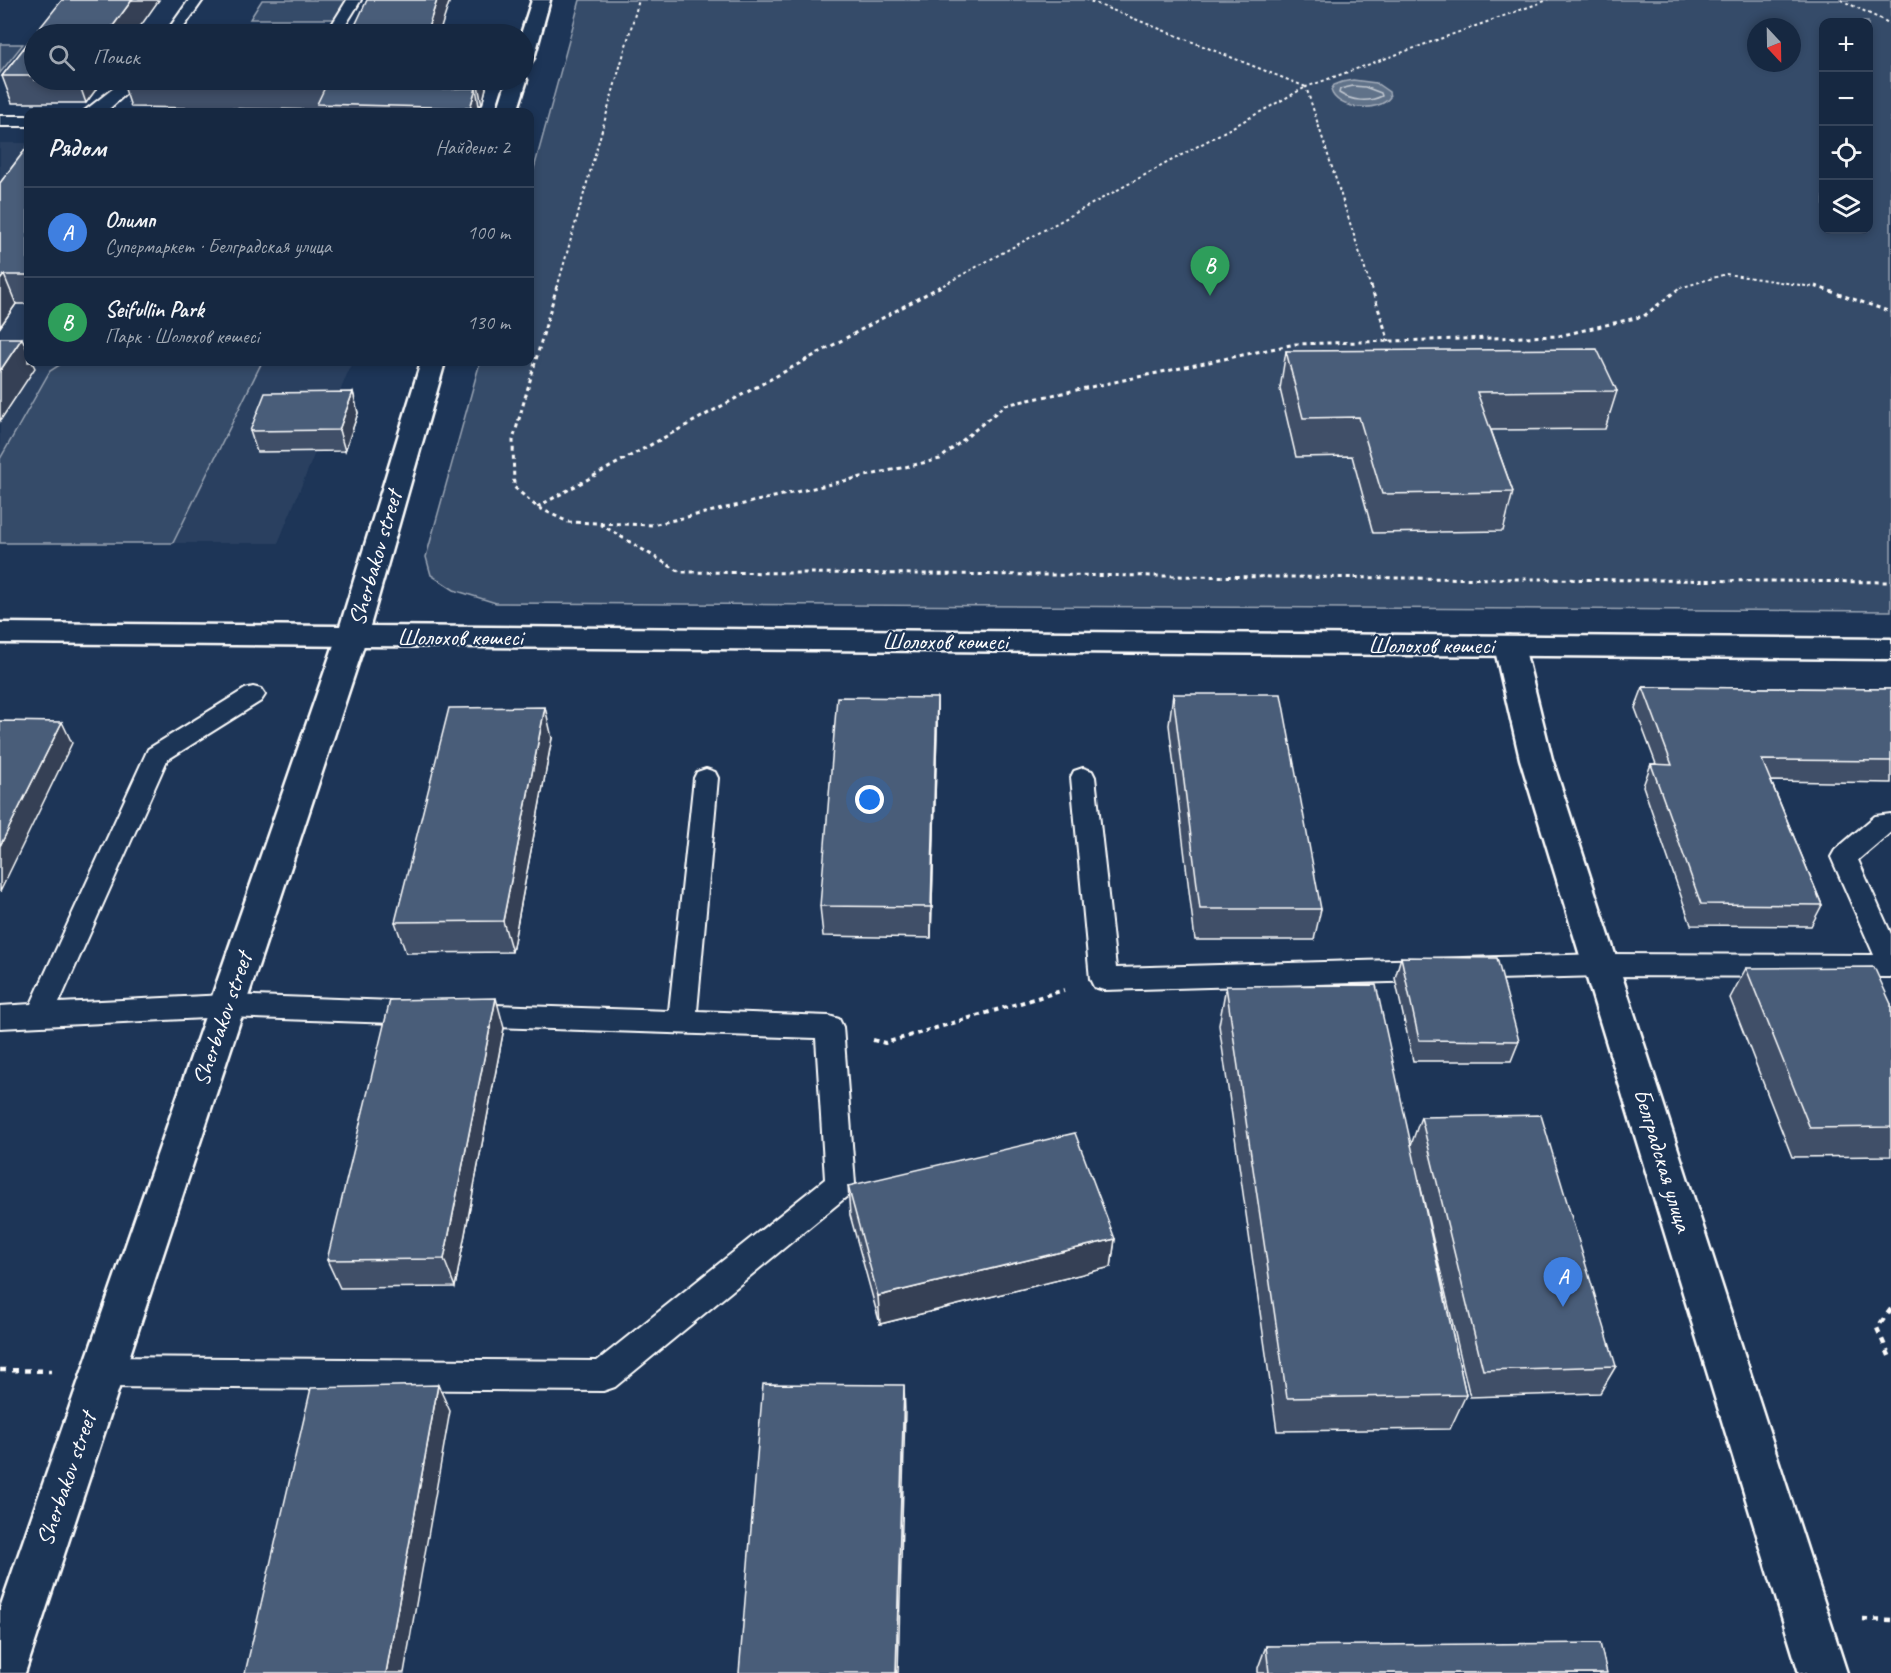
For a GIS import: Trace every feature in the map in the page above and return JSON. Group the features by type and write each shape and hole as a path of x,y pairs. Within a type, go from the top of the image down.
{"street":[{"path":"534,24 541,0"},
{"path":"508,108 514,90"},
{"name":"Sherbakov street","path":"1,1673 352,636 432,366"},
{"name":"Шолохов көшесі","path":"0,633 1891,649"},
{"name":"Белградская улица","path":"1509,646 1536,759 1823,1673"}],"lane":[{"path":"179,24 196,0"},
{"path":"339,24 354,0"},
{"path":"100,108 122,90"},
{"path":"0,121 24,121"},
{"path":"40,1015 157,755 253,695"},
{"path":"1083,777 1104,979 1601,965 1891,965 1844,857 1884,823 1891,823"},
{"path":"682,1022 706,778"},
{"path":"0,1017 226,1006 829,1027 840,1184 603,1376 102,1372"}],"path":[{"path":"639,0 513,440 514,487 537,507 568,522 652,525 940,459 1005,405 1295,344 1559,336 1644,315 1684,285 1726,274 1811,285 1891,312"},
{"path":"1087,0 1306,87"},
{"path":"537,507 1306,87 1548,0"},
{"path":"1841,0 1891,24"},
{"path":"1306,87 1389,342"},
{"path":"598,523 680,572 1891,582"},
{"path":"829,1027 885,1043 1104,979"},
{"path":"1891,1309 1877,1328 1891,1360"}],"shaded area":[{"path":"262,0 346,0 335,19 250,19"},
{"path":"580,0 1891,0 1891,611 496,603 454,590 431,575 426,557 479,366 534,366 534,168"},
{"path":"0,44 23,44 0,73"},
{"path":"0,143 24,143 24,366 350,366 278,543 0,543"},
{"path":"58,366 260,366 173,543 0,543 0,459 50,371"}],"water":[{"path":"1353,80 1376,83 1389,92 1390,97 1385,102 1368,107 1358,107 1341,102 1331,90 1334,85"}],"building":[{"path":"62,0 132,0 114,24 43,24"},
{"path":"367,0 437,0 429,24 356,24"},
{"path":"24,48 24,76 2,76"},
{"path":"324,90 475,90 470,108 317,104"},
{"path":"24,151 24,275 4,275 0,280 0,183"},
{"path":"0,338 22,338 0,371"},
{"path":"1597,349 1617,391 1477,392 1513,492 1382,494 1359,417 1303,418 1286,351"},
{"path":"353,392 339,430 250,431 265,393"},
{"path":"1643,687 1891,689 1891,761 1762,760 1822,905 1701,904 1651,764 1672,765"},
{"path":"1173,694 1281,694 1321,909 1200,909"},
{"path":"837,697 937,698 931,907 820,906"},
{"path":"545,707 503,921 395,922 449,708"},
{"path":"0,721 62,722 0,846"},
{"path":"1401,957 1497,958 1519,1041 1419,1040"},
{"path":"1874,967 1891,1004 1891,1127 1810,1128 1746,968"},
{"path":"1376,985 1466,1395 1287,1398 1226,986"},
{"path":"496,998 444,1259 327,1260 390,1000"},
{"path":"1541,1115 1616,1366 1483,1370 1421,1117"},
{"path":"1075,1133 1115,1239 878,1296 848,1186"},
{"path":"763,1384 904,1385 896,1673 739,1673"},
{"path":"438,1385 386,1673 245,1673 311,1388"},
{"path":"1600,1643 1607,1673 1269,1673 1266,1646"}],"place":[{"name":"Seifullin Park","path":"1210,296"},
{"name":"Олимп","path":"1563,1307"}]}
